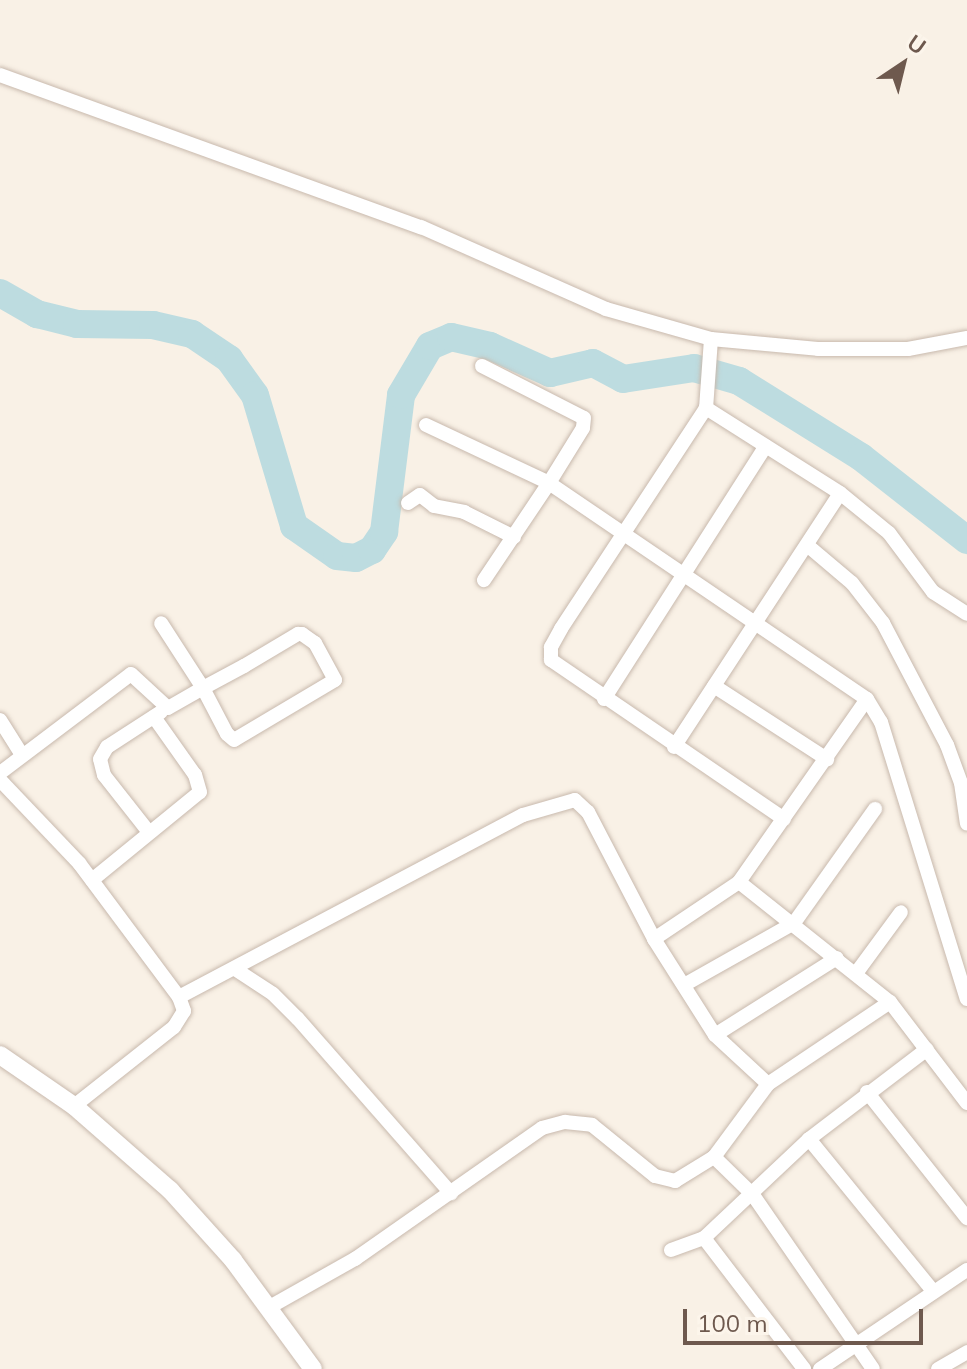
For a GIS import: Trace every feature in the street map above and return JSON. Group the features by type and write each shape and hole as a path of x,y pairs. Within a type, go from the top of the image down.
{"street":[{"path":"0,75 456,241 606,309 712,345 908,349 967,338"},
{"path":"712,345 706,408 623,529 551,647 551,660 674,747 784,819"},
{"path":"482,366 584,418 583,428 484,580"},
{"path":"706,408 840,493 889,533 933,592 967,614"},
{"path":"426,425 549,483 623,529 867,699 881,722 967,999"},
{"path":"604,699 766,446"},
{"path":"674,747 840,493"},
{"path":"408,503 420,495 434,506 464,512 514,537"},
{"path":"807,545 852,583 883,623 947,745 961,783 967,824"},
{"path":"148,831 104,775 100,759 107,747 168,708 203,688 298,634 315,643 335,678 241,739 227,734 203,688 161,623"},
{"path":"0,771 131,674 168,708"},
{"path":"714,686 827,759"},
{"path":"654,939 739,882 867,699"},
{"path":"92,880 201,789 154,717"},
{"path":"0,720 22,755"},
{"path":"0,780 92,880 179,997 184,1011 174,1027 74,1106"},
{"path":"179,997 523,815 575,800 588,812 654,939 715,1035 768,1084"},
{"path":"684,985 794,923 875,809"},
{"path":"739,882 857,972 890,1002 967,1103"},
{"path":"857,972 901,912"},
{"path":"715,1035 837,958"},
{"path":"235,969 273,994 298,1019 451,1193"},
{"path":"268,1308 355,1259 451,1193 520,1140 565,1122 592,1125 664,1181 675,1181 714,1157 768,1084 890,1002"},
{"path":"671,1250 704,1238 809,1139 927,1049"},
{"path":"0,1055 74,1106 189,1209 313,1369"},
{"path":"867,1092 967,1218"},
{"path":"809,1139 933,1291"},
{"path":"714,1157 753,1195 873,1369"},
{"path":"704,1238 804,1369"},
{"path":"820,1369 967,1270"},
{"path":"938,1369 967,1352"}],"waterway":[{"path":"0,293 37,314 77,324 153,325 192,334 229,359 255,395 294,526 337,556 356,558 372,550 384,532 401,395 430,346 451,337 490,346 550,373 593,363 623,379 694,368 739,381 861,457 967,540"}]}
